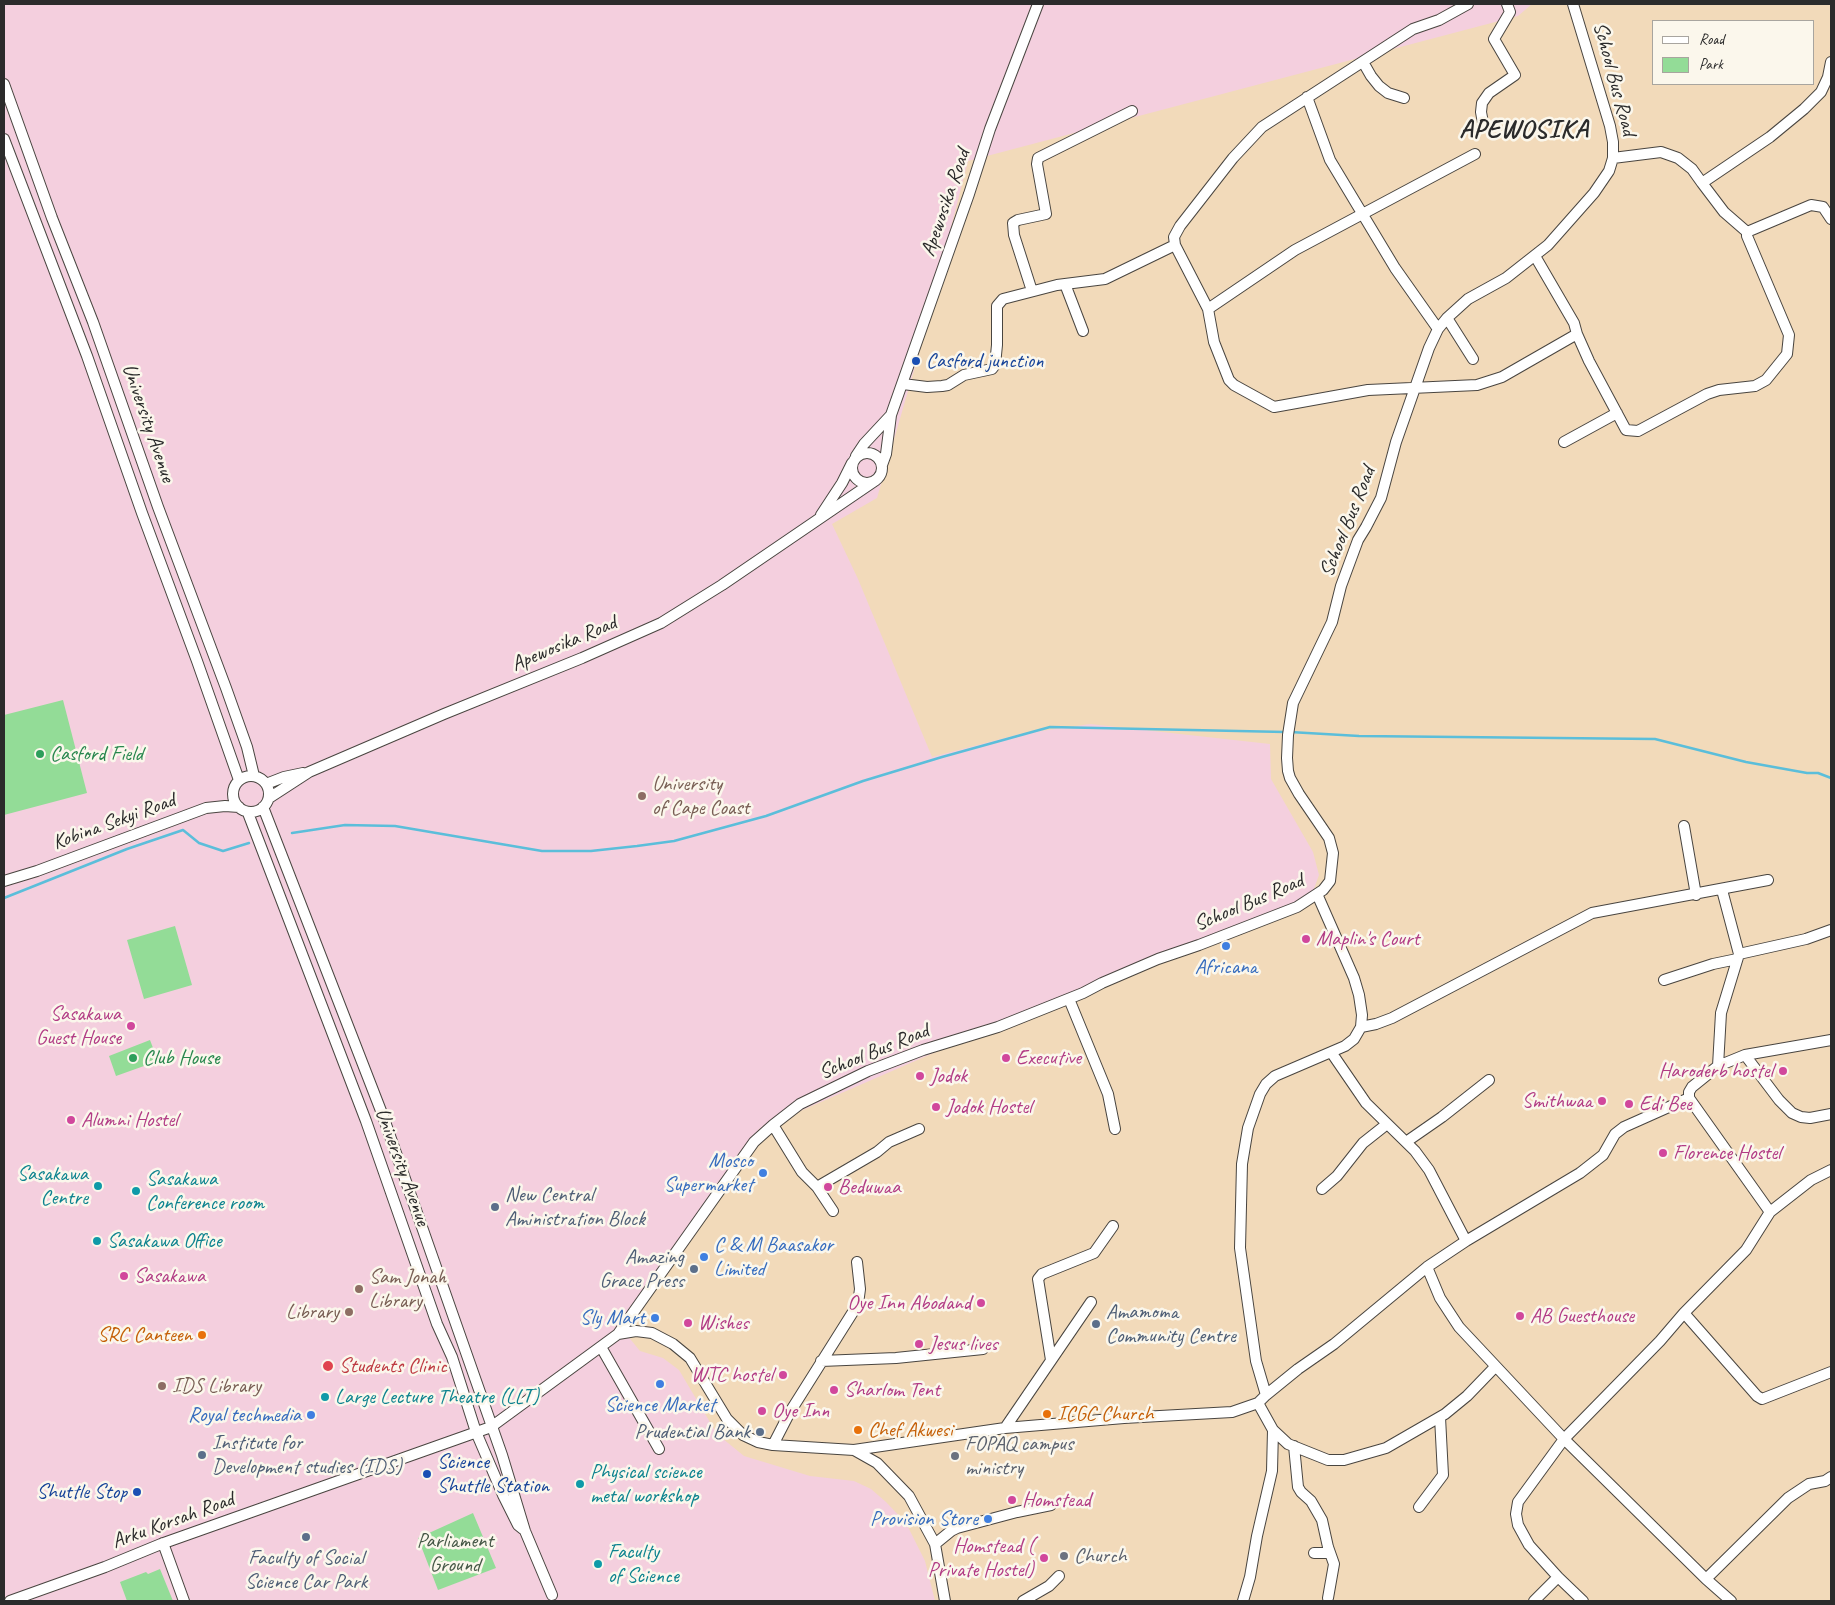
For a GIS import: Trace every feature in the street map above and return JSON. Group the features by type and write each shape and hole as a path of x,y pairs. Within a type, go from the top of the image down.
{"street":[{"name":"Apewosika Road","path":"882,465 886,454 891,415 990,129 1038,4"},
{"path":"1468,4 1439,20 1413,29 1262,127 1246,142 1180,226 1174,237 1174,245 1208,309 1214,342 1229,380 1234,385 1274,407 1368,390 1477,385 1502,377 1577,334"},
{"path":"1483,123 1481,112 1482,103 1485,98 1489,93 1515,75 1494,39 1510,12 1507,4"},
{"name":"School Bus Road","path":"601,1347 618,1334 754,1142 800,1104 868,1071 924,1050 998,1027 1069,999 1158,959 1296,907 1323,890 1330,881 1333,852 1329,838 1290,778 1287,758 1293,703 1332,622 1341,586 1358,540 1381,498 1396,442 1416,389 1428,348 1438,330 1447,318 1468,299 1506,278 1548,245 1603,182 1613,158 1614,142 1610,126 1573,4"},
{"path":"1363,62 1379,86 1388,93 1404,98"},
{"path":"1702,183 1770,137 1804,109 1821,92 1828,77 1831,62"},
{"name":"University Avenue","path":"4,84 226,688 247,747 254,776"},
{"path":"1307,97 1330,160 1395,268 1438,330"},
{"path":"1032,291 1014,235 1014,223 1018,220 1046,214 1038,158 1132,111"},
{"name":"University Avenue","path":"4,139 88,356 142,514 239,780"},
{"path":"1535,256 1574,323 1577,334 1626,430 1638,431 1707,394 1719,390 1755,386 1766,380 1781,364 1787,354 1789,335 1746,232 1724,212 1692,170 1668,154 1661,152 1613,158"},
{"path":"1208,309 1279,260 1475,154"},
{"path":"1746,232 1811,205 1823,207 1831,219"},
{"path":"903,384 927,387 948,385 964,375 992,369 996,359 996,309 998,303 1003,299 1065,284 1105,279 1174,245"},
{"path":"1065,284 1083,331"},
{"path":"1447,318 1473,359"},
{"path":"1564,442 1617,413"},
{"name":"Apewosika Road","path":"818,520 842,484 864,444 891,415"},
{"path":"862,453 871,453 878,457 882,465 881,474 876,480 868,483 856,478 852,470 854,460 862,453"},
{"name":"Apewosika Road","path":"309,772 661,623 722,586 876,480"},
{"path":"266,784 284,776 309,772"},
{"path":"266,803 266,784 259,777 248,775 239,780 233,793 236,803 244,810 266,803 309,772"},
{"path":"206,808 233,793"},
{"name":"University Avenue","path":"266,803 386,1124 492,1427 525,1531 552,1595"},
{"name":"Kobina Sekyi Road","path":"4,882 206,808 224,806 244,810"},
{"name":"University Avenue","path":"244,810 366,1121 430,1305 452,1357 476,1432 503,1495 518,1525 525,1531"},
{"path":"1684,826 1696,895"},
{"path":"1361,1027 1392,1018 1592,913 1768,880"},
{"path":"1718,1066 1721,1013 1738,957 1722,890"},
{"path":"1266,1395 1256,1361 1240,1248 1243,1146 1260,1094 1266,1084 1276,1076 1345,1046 1354,1039 1361,1027 1362,1015 1354,978 1317,894"},
{"path":"1664,980 1831,930"},
{"path":"1069,999 1108,1094 1115,1129"},
{"path":"1770,1212 1689,1098 1689,1092 1692,1087 1718,1066 1745,1055 1831,1040"},
{"path":"1331,1052 1366,1102 1406,1142 1429,1170 1466,1241"},
{"path":"1745,1055 1779,1100 1792,1113 1810,1118 1831,1114"},
{"path":"1406,1142 1490,1080"},
{"path":"618,1334 636,1331 652,1333 673,1344 690,1358 732,1424 744,1435 758,1442 773,1445 854,1450 1005,1428 1124,1418 1232,1412 1258,1403 1298,1369 1334,1344 1427,1266 1580,1174 1603,1155 1615,1134 1624,1127 1689,1098"},
{"path":"1322,1189 1337,1176 1363,1143 1387,1124"},
{"path":"773,1125 802,1172 816,1187 833,1211"},
{"path":"816,1187 877,1152 889,1142 919,1130"},
{"path":"1583,1601 1529,1545 1518,1524 1516,1514 1518,1502 1564,1439 1746,1250 1770,1212 1811,1180 1831,1170"},
{"path":"1051,1360 1038,1279 1042,1274 1094,1253 1113,1226"},
{"path":"773,1445 790,1412 858,1304 860,1289 857,1262"},
{"path":"1427,1266 1440,1298 1459,1327 1495,1367 1564,1439 1706,1579 1731,1601"},
{"path":"1005,1428 1091,1302"},
{"path":"1684,1314 1756,1396 1762,1399 1831,1372"},
{"path":"601,1347 659,1449"},
{"name":"Arku Korsah Road","path":"10,1601 87,1574 163,1543 492,1427 601,1347"},
{"path":"821,1361 896,1358 983,1349"},
{"path":"1258,1403 1272,1430 1288,1444 1328,1460 1344,1460 1386,1448 1440,1417 1467,1396 1495,1367"},
{"path":"1419,1507 1443,1475 1440,1417"},
{"path":"1243,1601 1250,1577 1272,1471 1272,1430"},
{"path":"1294,1446 1298,1487 1311,1501 1322,1520 1334,1564 1328,1598"},
{"path":"854,1450 877,1463 909,1496 935,1544 945,1601"},
{"path":"1706,1579 1788,1498 1809,1484 1825,1481 1831,1477"},
{"path":"935,1544 951,1530 1016,1512 1051,1505"},
{"path":"163,1543 184,1601"},
{"path":"1314,1553 1330,1553"},
{"path":"1023,1601 1050,1586 1059,1576"},
{"path":"1534,1601 1558,1577"}],"shaded area":[{"name":"University of Cape Coast","path":"4,4 1532,4 1518,16 968,161 917,360 877,498 832,524 858,579 932,757 1020,734 1090,724 1270,744 1271,779 1313,852 1319,875 1311,897 1275,920 977,1034 759,1129 622,1329 640,1351 663,1358 679,1370 717,1434 744,1456 810,1476 854,1481 871,1489 886,1502 906,1523 925,1561 935,1601 4,1601"}],"green space":[{"name":"Casford Field","path":"63,700 87,793 4,815 4,715"},
{"path":"175,926 192,985 144,999 127,940"},
{"name":"Club House","path":"150,1040 158,1061 116,1076 109,1056"},
{"name":"Parliament Ground","path":"473,1513 496,1568 438,1590 418,1538"},
{"path":"160,1569 173,1601 127,1601 120,1582"}],"waterway":[{"path":"292,833 345,825 395,826 542,851 591,851 674,841 766,816 863,781 1050,727 1285,732"},
{"path":"1290,732 1359,736 1655,739 1746,762 1807,773 1818,773 1831,778"},
{"path":"4,898 127,849 183,830 199,843 223,851 249,843"}],"place":[{"name":"Casford junction","path":"916,361"},
{"name":"Casford Field","path":"40,754"},
{"name":"University of Cape Coast","path":"642,796"},
{"name":"Maplin's Court","path":"1306,939"},
{"name":"Africana","path":"1226,946"},
{"name":"Sasakawa Guest House","path":"131,1026"},
{"name":"Club House","path":"133,1058"},
{"name":"Executive","path":"1006,1058"},
{"name":"Haroderb hostel","path":"1783,1071"},
{"name":"Jodok","path":"920,1076"},
{"name":"Smithwaa","path":"1602,1101"},
{"name":"Edi Bee","path":"1629,1104"},
{"name":"Jodok Hostel","path":"936,1107"},
{"name":"Alumni Hostel","path":"71,1120"},
{"name":"Florence Hostel","path":"1663,1153"},
{"name":"Mosco Supermarket","path":"763,1173"},
{"name":"Sasakawa Centre","path":"98,1186"},
{"name":"Beduwaa","path":"828,1187"},
{"name":"Sasakawa Conference room","path":"136,1191"},
{"name":"New Central Aministration Block","path":"495,1207"},
{"name":"Sasakawa Office","path":"97,1241"},
{"name":"C & M Baasakor Limited","path":"704,1257"},
{"name":"Amazing Grace Press","path":"694,1269"},
{"name":"Sasakawa","path":"124,1276"},
{"name":"Sam Jonah Library","path":"359,1289"},
{"name":"Oye Inn Abodand","path":"981,1303"},
{"name":"Library","path":"349,1312"},
{"name":"AB Guesthouse","path":"1520,1316"},
{"name":"Sly Mart","path":"655,1318"},
{"name":"Wishes","path":"688,1323"},
{"name":"Amamoma Community Centre","path":"1096,1324"},
{"name":"SRC Canteen","path":"202,1335"},
{"name":"Jesus lives","path":"919,1344"},
{"name":"Students Clinic","path":"328,1366"},
{"name":"WTC hostel","path":"783,1375"},
{"name":"Science Market","path":"660,1384"},
{"name":"IDS Library","path":"162,1386"},
{"name":"Sharlom Tent","path":"834,1390"},
{"name":"Large Lecture Theatre (LLT)","path":"325,1397"},
{"name":"Oye Inn","path":"762,1411"},
{"name":"ICGC Church","path":"1047,1414"},
{"name":"Royal techmedia","path":"311,1415"},
{"name":"Chef Akwesi","path":"858,1430"},
{"name":"Prudential Bank","path":"760,1432"},
{"name":"Institute for Development studies (IDS)","path":"202,1455"},
{"name":"FOPAQ campus ministry","path":"955,1456"},
{"name":"Science Shuttle Station","path":"427,1474"},
{"name":"Physical science metal workshop","path":"580,1484"},
{"name":"Shuttle Stop","path":"137,1492"},
{"name":"Homstead","path":"1012,1500"},
{"name":"Provision Store","path":"988,1519"},
{"name":"Faculty of Social Science Car Park","path":"306,1537"},
{"name":"Church","path":"1064,1556"},
{"name":"Homstead ( Private Hostel)","path":"1044,1558"},
{"name":"Faculty of Science","path":"598,1564"}],"district":[{"name":"APEWOSIKA","path":"1524,130"}]}
